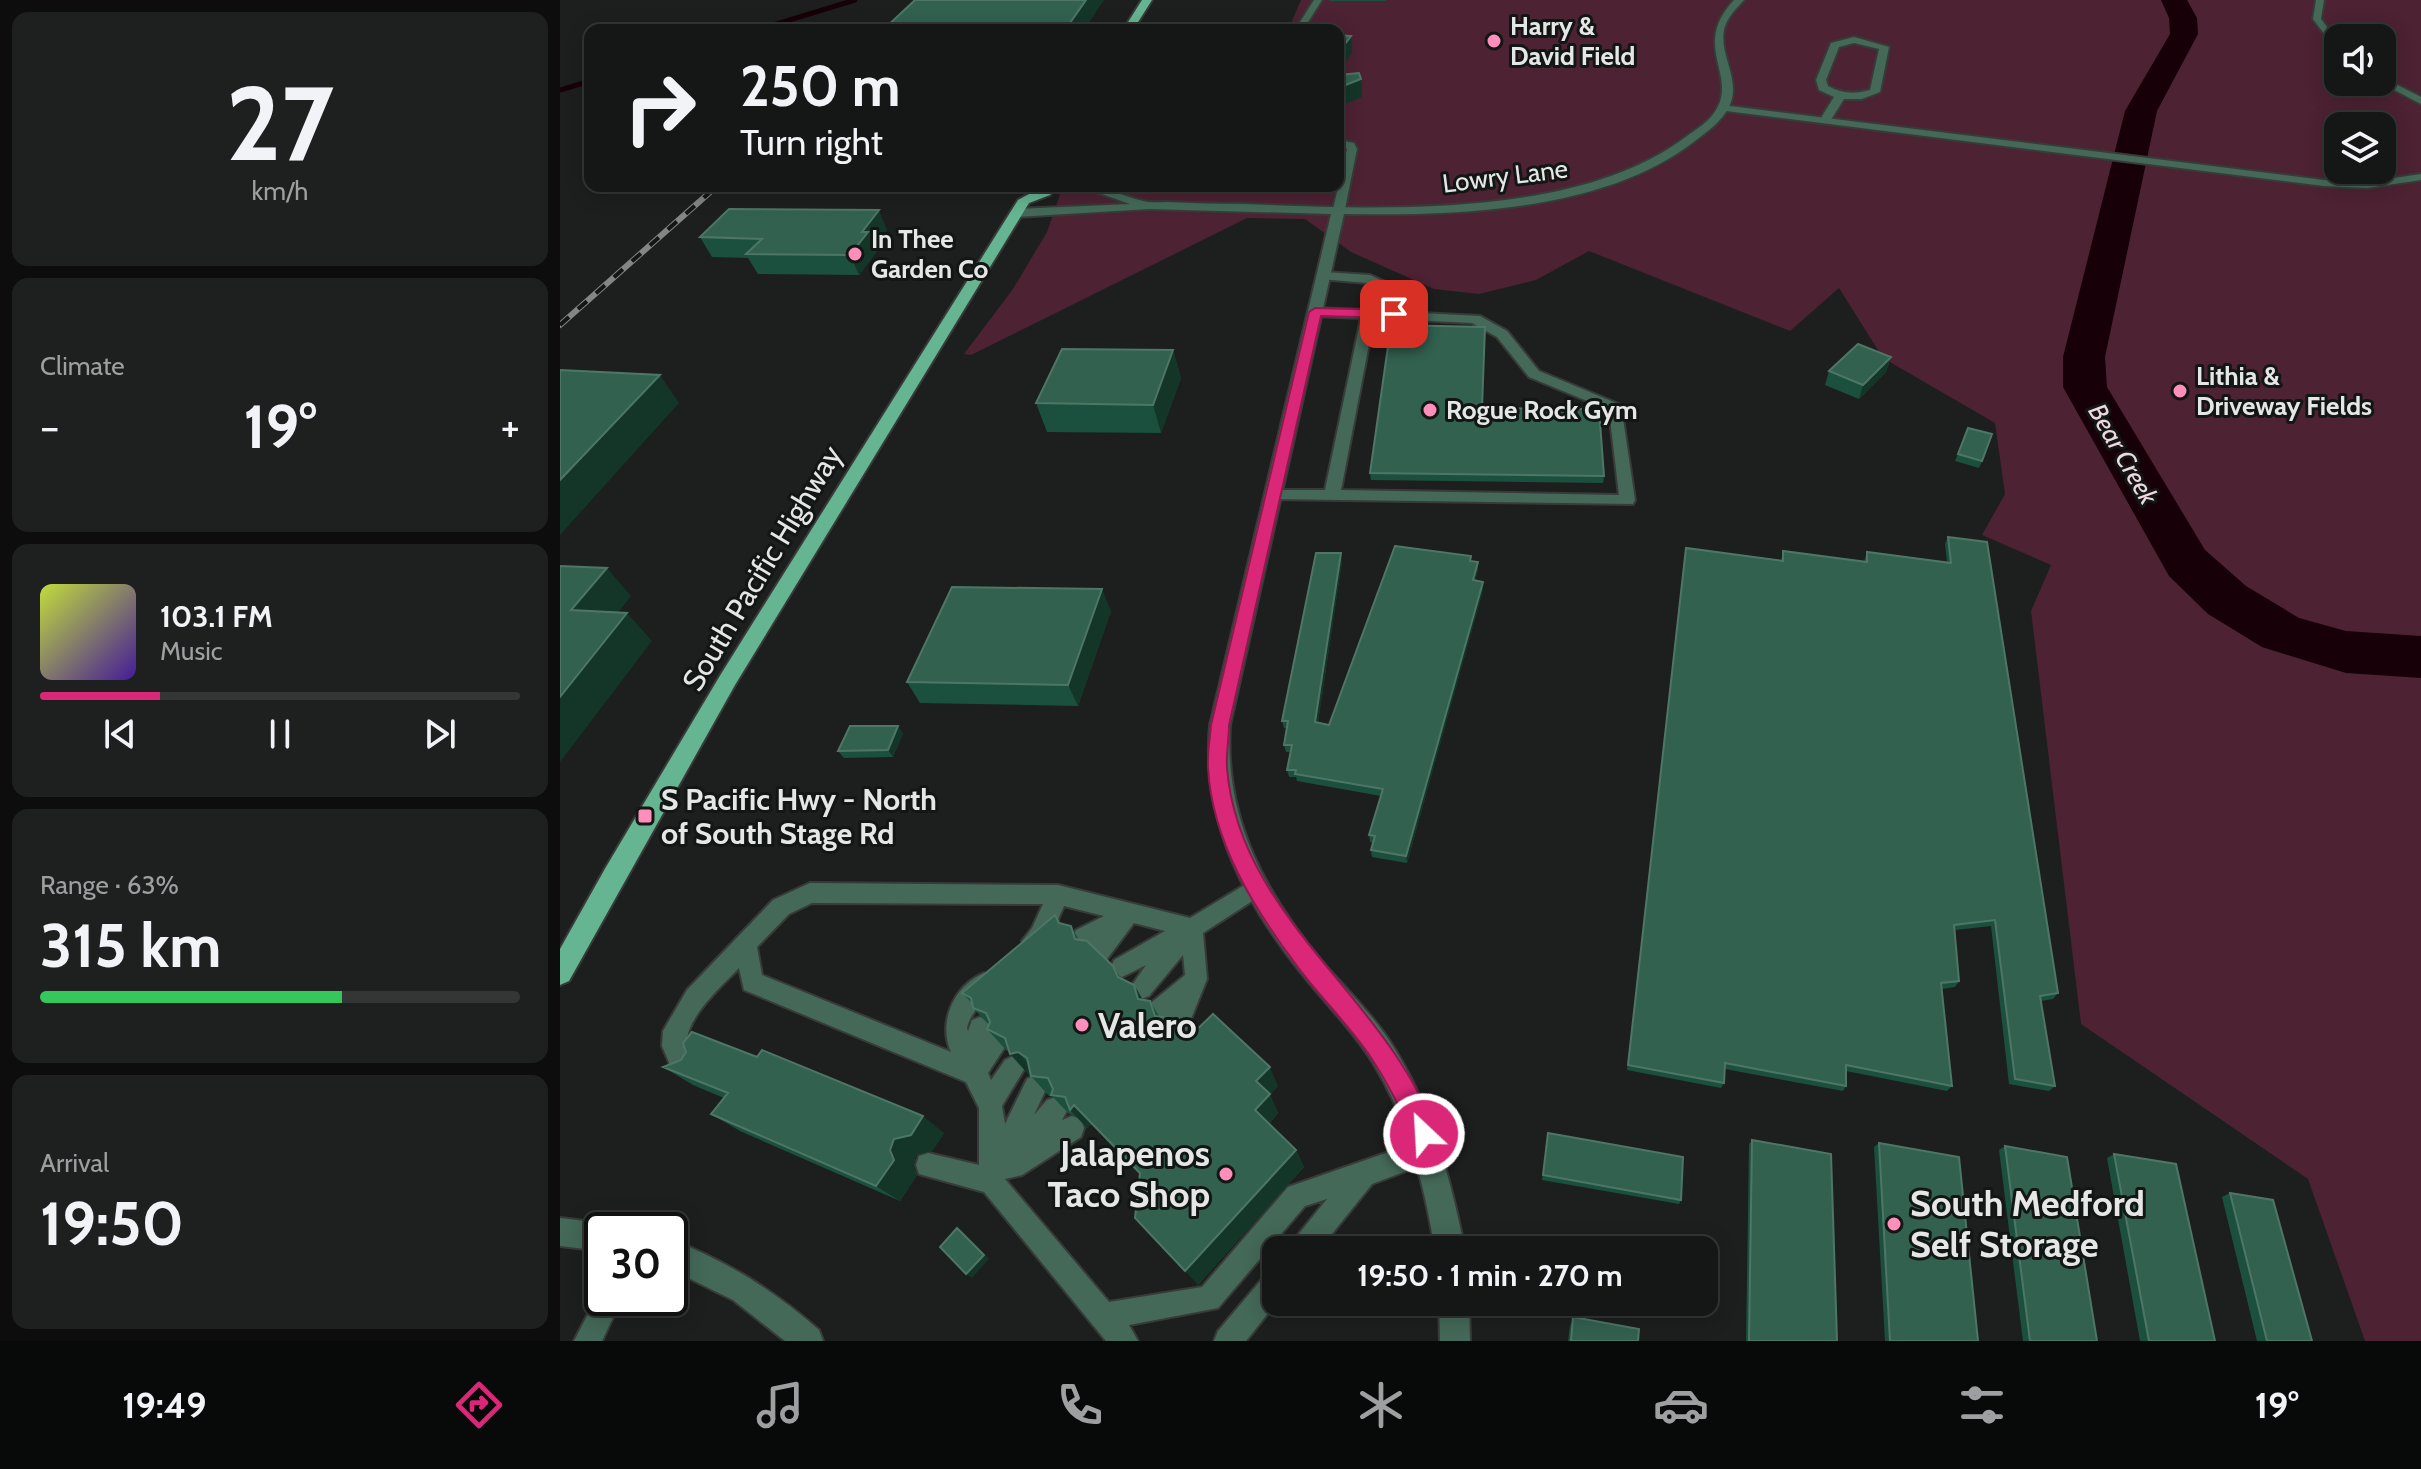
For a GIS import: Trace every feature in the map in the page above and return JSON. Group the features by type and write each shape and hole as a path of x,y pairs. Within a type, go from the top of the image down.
{"main road":[{"path":"1132,24 1147,0"},
{"name":"South Pacific Highway","path":"560,973 645,816 700,723 1020,200 1046,192"}],"street":[{"path":"1722,108 1728,77 1719,51 1717,31 1724,15 1739,0"},
{"path":"1854,40 1884,47 1875,92 1855,97 1841,95 1823,88 1821,80 1835,45 1854,40"},
{"path":"1825,121 1841,95"},
{"name":"Lowry Lane","path":"1020,200 1119,209 1149,205 1339,209 1489,206 1585,189 1643,169 1681,149 1716,119 1722,108"},
{"name":"Lowry Lane","path":"1105,192 1149,205"},
{"path":"1339,209 1220,725 1217,767 1224,808 1238,850 1256,887 1305,960 1344,1002 1380,1050 1419,1119 1429,1150 1447,1236"},
{"path":"560,1232 584,1235"},
{"path":"688,1260 711,1268 772,1308 808,1341"},
{"path":"1454,1316 1455,1341"}],"lane":[{"path":"1303,24 1318,0"},
{"path":"2320,0 2317,19 2324,29"},
{"path":"2396,88 2421,101"},
{"path":"1722,108 2352,185 2421,177"},
{"path":"1344,144 1352,149 1344,186"},
{"path":"1339,209 1343,192"},
{"path":"1324,276 1370,279 1397,292 1394,314"},
{"path":"1273,495 1627,500 1616,408 1534,374 1502,334 1475,319 1315,312"},
{"path":"1332,495 1368,314"},
{"path":"1122,967 1256,887"},
{"path":"700,1069 679,1059 674,1046 675,1031 695,998 781,907 810,893 1058,895 1192,928"},
{"path":"991,1181 990,1104 954,1038 955,1018 970,995 1040,935 1058,895"},
{"path":"1091,944 1130,914"},
{"path":"1169,1018 1196,979 1192,928"},
{"path":"1141,988 1192,928"},
{"path":"746,945 752,982 973,1073"},
{"path":"973,1073 987,1036"},
{"path":"990,1104 1013,1068"},
{"path":"991,1181 1035,1087"},
{"path":"991,1181 1064,1119"},
{"path":"1103,1316 1209,1299 1297,1196 1429,1150"},
{"path":"928,1165 991,1181 1124,1341"},
{"path":"1313,1236 1363,1175"},
{"path":"1228,1341 1262,1299"},
{"path":"588,1341 600,1316"}],"shaded area":[{"name":"Lithia & Driveway Fields","path":"1301,0 2421,0 2421,1341 2365,1341 2308,1179 2081,1024 2031,611 2051,565 1982,535 2005,494 1995,423 1883,358 1839,288 1790,331 1589,251 1536,280 1479,294 1434,289 1351,252 1305,219 1247,218 971,355 964,354 1013,289 1047,232 1061,192 1344,192 1344,24 1291,24"}],"building":[{"path":"915,0 1086,0 1069,24 889,24"},
{"path":"1359,73 1361,79 1344,86 1344,74"},
{"path":"729,209 879,210 862,232 868,232 850,255 746,254 762,239 700,237"},
{"path":"1391,325 1485,327 1482,408 1599,409 1604,476 1370,473"},
{"path":"1858,344 1891,357 1863,385 1829,371"},
{"path":"1062,349 1173,350 1153,405 1036,403"},
{"path":"560,370 660,375 560,480"},
{"path":"1968,428 1992,434 1982,461 1958,454"},
{"path":"1948,537 1987,542 2058,993 2040,996 2055,1086 2015,1079 1995,920 1954,925 1959,981 1941,983 1952,1086 1846,1065 1846,1086 1725,1063 1724,1083 1628,1065 1686,548 1783,561 1783,551 1867,562 1867,552 1951,563"},
{"path":"1395,546 1471,556 1470,561 1478,562 1473,580 1483,582 1406,856 1371,850 1375,836 1369,835 1383,789 1287,770 1292,745 1284,745 1288,721 1282,721 1316,553 1341,553 1315,722 1329,725"},
{"path":"560,566 607,568 571,610 627,613 560,697"},
{"path":"952,587 1102,589 1068,685 907,682"},
{"path":"850,726 898,726 888,750 838,751"},
{"path":"1055,915 1059,923 1071,926 1075,939 1087,941 1113,966 1118,977 1134,985 1138,999 1150,1001 1155,1016 1168,1018 1189,1037 1213,1014 1270,1067 1256,1081 1270,1094 1255,1110 1296,1150 1185,1271 1135,1218 1140,1173 1074,1105 1070,1110 1065,1097 1051,1095 1053,1089 1048,1078 1031,1076 1027,1058 1018,1052 1010,1054 1005,1038 987,1029 990,1022 986,1013 973,1008 971,998 962,993"},
{"path":"692,1032 757,1057 762,1050 923,1116 911,1135 894,1139 890,1150 894,1160 876,1186 711,1114 728,1093 663,1067 681,1060 686,1052 683,1043"},
{"path":"1548,1133 1683,1157 1681,1200 1543,1175"},
{"path":"1752,1140 1831,1154 1837,1341 1749,1341"},
{"path":"1879,1143 1959,1157 1978,1341 1890,1341"},
{"path":"2005,1146 2067,1157 2097,1341 2030,1341"},
{"path":"2114,1154 2176,1164 2215,1341 2149,1341"},
{"path":"2230,1193 2273,1200 2312,1341 2267,1341"},
{"path":"957,1228 984,1255 966,1274 940,1247"},
{"path":"1573,1317 1639,1329 1638,1341 1571,1341"}],"waterway":[{"path":"777,24 855,0"},
{"name":"Bear Creek","path":"2174,0 2183,18 2184,34 2141,111 2084,357 2085,387 2187,563 2227,600 2281,633 2346,652 2421,657"},
{"path":"560,90 584,83"}],"railway":[{"path":"560,325 710,192"}],"place":[{"name":"Harry & David Field","path":"1494,41"},
{"name":"In Thee Garden Co","path":"855,254"},
{"name":"Lithia & Driveway Fields","path":"2180,391"},
{"name":"Rogue Rock Gym","path":"1430,410"},
{"name":"S Pacific Hwy - North of South Stage Rd","path":"645,816"},
{"name":"Valero","path":"1082,1025"},
{"name":"Jalapenos Taco Shop","path":"1226,1174"},
{"name":"South Medford Self Storage","path":"1894,1224"}],"route":[{"path":"1394,314 1315,312 1220,725 1217,767 1224,808 1238,850 1256,887 1305,960 1344,1002 1380,1050 1419,1119 1424,1134"}]}
